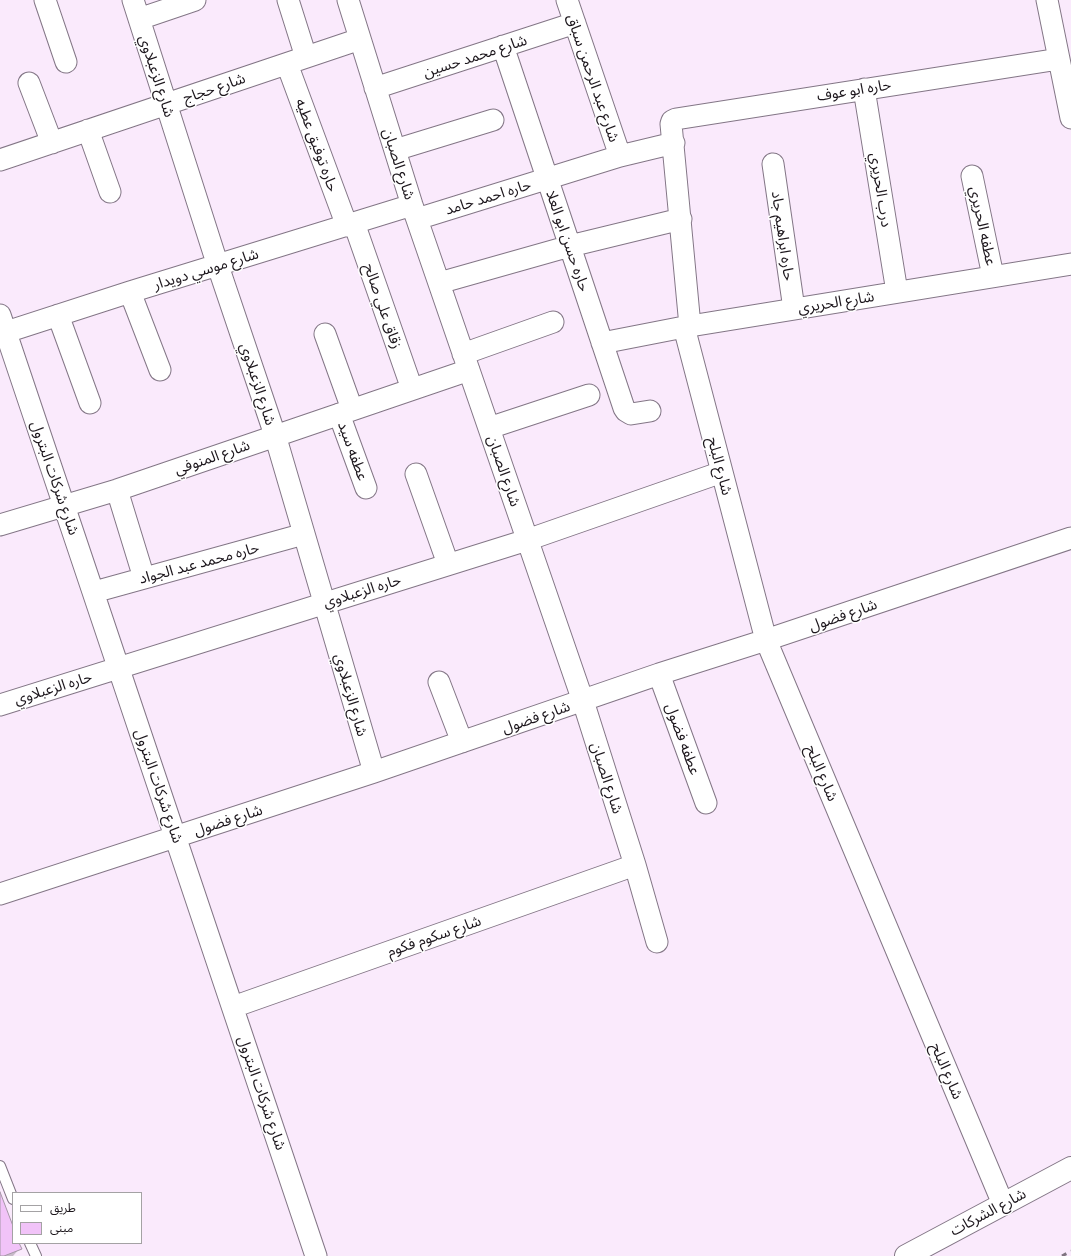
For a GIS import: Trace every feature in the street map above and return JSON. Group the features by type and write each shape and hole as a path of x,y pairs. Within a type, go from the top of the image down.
{"main road":[{"name":"شارع الشركات","path":"906,1256 1071,1168"}],"street":[{"path":"45,0 66,62"},
{"path":"136,9 195,0"},
{"path":"288,0 306,57"},
{"name":"شارع الصبان","path":"348,0 415,212 583,701 635,865 657,942"},
{"name":"شارع عبد الرحمن سباق","path":"567,0 620,156"},
{"path":"1048,0 1071,118"},
{"name":"شارع الزعبلاوي","path":"136,9 218,266 275,435 374,772"},
{"name":"شارع محمد حسين","path":"375,88 575,23"},
{"name":"شارع حجاج","path":"0,160 360,39"},
{"name":"حاره حسن ابو العلا","path":"503,46 624,408 626,412 631,414 650,411"},
{"name":"حاره ابو عوف","path":"674,143 671,124 672,121 676,119 1059,59"},
{"name":"حاره توفيق عطيه","path":"287,64 350,224"},
{"path":"29,83 52,143"},
{"name":"درب الحريري","path":"864,89 897,292"},
{"path":"395,150 493,120"},
{"path":"88,130 110,192"},
{"name":"حاره احمد حامد","path":"415,212 547,179 620,156 674,143"},
{"name":"شارع البلح","path":"674,143 681,219 687,326 722,472 766,640 1003,1204"},
{"name":"حاره ابراهيم جاد","path":"773,164 794,309"},
{"name":"عطفه الحريري","path":"972,176 993,276"},
{"name":"شارع موسي دويدار","path":"2,327 58,315 350,224 415,212"},
{"path":"439,283 570,246 681,219"},
{"name":"زقاق علي صالح","path":"350,224 412,389"},
{"name":"شارع الحريري","path":"602,343 687,326 1071,264"},
{"path":"130,292 160,370"},
{"path":"58,315 90,403"},
{"name":"شارع المنوفي","path":"0,525 117,490 412,389 466,362 553,322"},
{"name":"شارع شركات البترول","path":"2,327 94,592 316,1256"},
{"name":"عطفه سيد","path":"325,334 366,488"},
{"path":"489,428 589,395"},
{"name":"حاره الزعبلاوي","path":"0,704 527,540 722,472"},
{"path":"416,474 448,564"},
{"path":"117,490 144,578"},
{"name":"حاره محمد عبد الجواد","path":"94,592 304,534"},
{"name":"شارع فضول","path":"0,894 374,772 659,674 766,640 1071,538"},
{"name":"عطفه فضول","path":"659,674 706,803"},
{"path":"439,682 462,742"},
{"name":"شارع سكوم فكوم","path":"233,1007 635,865"}],"lane":[{"path":"0,1166 12,1196"},
{"path":"30,1244 36,1256"}],"building":[{"path":"0,1192 12,1223 12,1244 20,1244 22,1249 4,1256 0,1256"}],"railway":[{"path":"1062,1256 1071,1251"}]}
